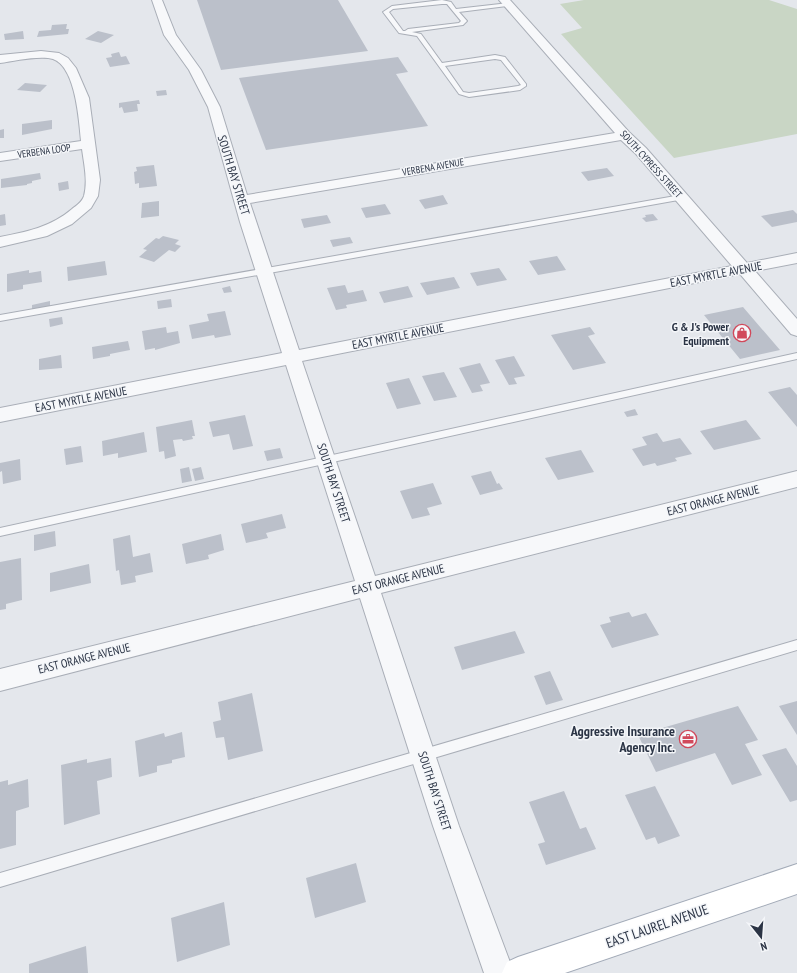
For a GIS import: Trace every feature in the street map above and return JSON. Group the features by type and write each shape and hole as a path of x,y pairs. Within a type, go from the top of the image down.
{"main road":[{"name":"EAST LAUREL AVENUE","path":"518,973 797,879"}],"street":[{"name":"SOUTH BAY STREET","path":"157,0 170,35 196,70 214,107 242,200 446,826 499,973"},
{"name":"SOUTH CYPRESS STREET","path":"506,2 681,197 797,330"},
{"name":"VERBENA LOOP","path":"0,59 40,55 55,56 64,61 75,78 82,94 93,180 91,196 86,205 67,221 27,237 0,242"},
{"name":"VERBENA AVENUE","path":"242,200 624,135"},
{"name":"VERBENA LOOP","path":"0,157 88,144"},
{"name":"EAST MYRTLE AVENUE","path":"0,415 797,258"},
{"name":"EAST ORANGE AVENUE","path":"0,680 797,479"}],"lane":[{"path":"442,2 448,3 455,11 464,21 461,24 417,33 401,32 386,12 392,8 442,2"},
{"path":"455,11 506,2"},
{"path":"417,33 440,65 461,93 469,95 520,88 524,85 503,58 495,57 440,65"},
{"path":"0,318 681,197"},
{"path":"0,532 797,356"},
{"path":"0,880 797,645"}],"green space":[{"path":"584,0 769,0 797,9 797,134 674,158 561,34 582,28 560,4"}],"building":[{"path":"197,0 338,0 368,51 221,70"},
{"path":"67,24 66,29 69,29 68,34 37,37 39,31 51,30 52,25"},
{"path":"23,31 24,39 5,40 4,34"},
{"path":"98,31 114,35 101,43 85,39"},
{"path":"119,52 121,57 126,56 130,64 110,67 106,58 112,57 111,54"},
{"path":"398,57 408,72 396,74 428,126 266,150 239,78"},
{"path":"25,83 47,85 40,92 17,90"},
{"path":"166,90 167,95 157,96 156,91"},
{"path":"139,100 140,104 137,104 138,111 124,113 122,107 119,108 119,103"},
{"path":"52,120 52,129 22,135 22,124"},
{"path":"4,129 4,138 0,138 0,130"},
{"path":"154,165 157,186 139,188 139,183 135,184 134,172 137,171 136,167"},
{"path":"607,168 614,176 588,181 581,172"},
{"path":"40,173 41,179 32,181 32,183 27,185 1,188 1,179"},
{"path":"68,181 69,189 59,191 58,183"},
{"path":"443,195 448,204 425,209 419,200"},
{"path":"159,201 159,216 141,218 142,203"},
{"path":"385,204 391,214 366,218 361,208"},
{"path":"793,210 797,214 797,222 772,227 761,216"},
{"path":"5,214 6,225 0,226 0,215"},
{"path":"653,214 658,220 646,222 642,218 646,217 645,215"},
{"path":"327,215 331,223 304,228 301,219"},
{"path":"163,236 179,240 175,244 181,246 175,252 169,250 154,262 139,257 147,250 143,249 156,238 159,239"},
{"path":"350,237 353,243 333,247 330,240"},
{"path":"557,256 566,270 538,275 529,261"},
{"path":"105,261 107,275 68,281 67,267"},
{"path":"499,268 507,280 477,286 470,273"},
{"path":"29,270 29,273 41,271 42,282 23,285 23,289 7,292 7,274"},
{"path":"454,277 460,288 427,295 420,283"},
{"path":"345,285 348,293 363,290 367,301 346,305 347,308 336,310 327,288"},
{"path":"230,286 232,292 224,293 222,288"},
{"path":"408,286 413,297 384,303 379,292"},
{"path":"171,299 172,307 158,309 157,301"},
{"path":"50,301 50,307 32,310 32,305"},
{"name":"G & J's Power Equipment","path":"743,307 780,350 740,359 704,315"},
{"path":"225,311 231,335 215,338 214,335 192,339 189,325 209,321 207,314"},
{"path":"62,317 63,324 50,327 49,319"},
{"path":"166,327 167,333 178,331 180,343 155,350 155,348 145,350 142,331"},
{"path":"590,327 595,334 588,336 606,363 573,370 551,335"},
{"path":"128,341 130,350 93,359 92,347"},
{"path":"61,355 62,368 39,370 39,359"},
{"path":"514,356 525,376 514,378 517,384 509,385 495,360"},
{"path":"480,363 490,383 480,385 483,391 472,393 459,368"},
{"path":"444,372 457,397 434,401 422,376"},
{"path":"409,378 421,404 397,409 386,383"},
{"path":"790,387 797,395 797,427 768,392"},
{"path":"635,409 638,415 627,417 624,412"},
{"path":"245,415 253,446 233,450 229,434 213,437 209,422"},
{"path":"192,420 195,436 192,436 193,439 183,441 182,439 173,440 176,456 165,459 164,451 159,452 156,427"},
{"path":"746,420 761,439 714,450 700,431"},
{"path":"144,432 147,452 118,458 118,453 103,456 102,441"},
{"path":"657,433 663,442 680,438 692,454 675,458 677,461 657,466 655,463 643,466 632,449 647,445 642,437"},
{"path":"81,446 83,462 66,465 64,449"},
{"path":"280,448 283,458 267,461 264,451"},
{"path":"581,450 594,472 558,480 545,458"},
{"path":"20,459 21,480 3,484 2,471 0,472 0,463"},
{"path":"189,467 192,481 182,483 180,469"},
{"path":"201,467 204,479 195,481 192,469"},
{"path":"491,471 497,484 499,483 503,489 480,495 471,476"},
{"path":"433,483 442,504 427,508 430,515 412,519 400,491"},
{"path":"282,514 286,528 266,533 268,538 246,543 241,524"},
{"path":"55,531 56,546 34,551 34,535"},
{"path":"221,534 224,550 208,555 209,559 186,564 182,544"},
{"path":"130,535 133,557 150,553 153,572 135,576 136,582 121,585 119,570 116,571 113,539"},
{"path":"21,558 22,600 6,604 6,609 0,610 0,562"},
{"path":"89,564 91,583 50,592 50,573"},
{"path":"629,612 632,617 646,613 659,635 612,648 600,625 611,622 609,617"},
{"path":"515,631 525,653 462,670 454,647"},
{"path":"550,671 563,700 546,705 534,676"},
{"path":"252,693 263,751 228,760 224,737 216,738 213,722 221,720 218,702"},
{"path":"797,701 797,735 779,706"},
{"path":"738,706 758,740 745,744 762,775 732,785 715,753 656,772 638,735"},
{"path":"182,732 185,757 172,760 172,763 157,766 157,772 139,777 135,741 164,733 165,737"},
{"path":"786,748 797,766 797,800 790,802 762,755"},
{"path":"111,758 112,777 97,781 100,814 64,825 61,765 87,759 87,763"},
{"path":"28,779 29,807 16,811 16,845 0,849 0,782 8,780 8,785"},
{"path":"655,786 680,836 658,844 655,837 646,840 625,795"},
{"path":"564,791 580,829 586,827 596,849 546,865 538,844 545,842 529,802"},
{"path":"356,863 366,902 315,918 306,878"},
{"path":"224,902 230,945 177,962 171,918"},
{"path":"86,946 88,973 29,973 29,964"}],"place":[{"name":"G & J's Power Equipment","path":"742,333"},
{"name":"Aggressive Insurance Agency Inc.","path":"688,739"}]}
